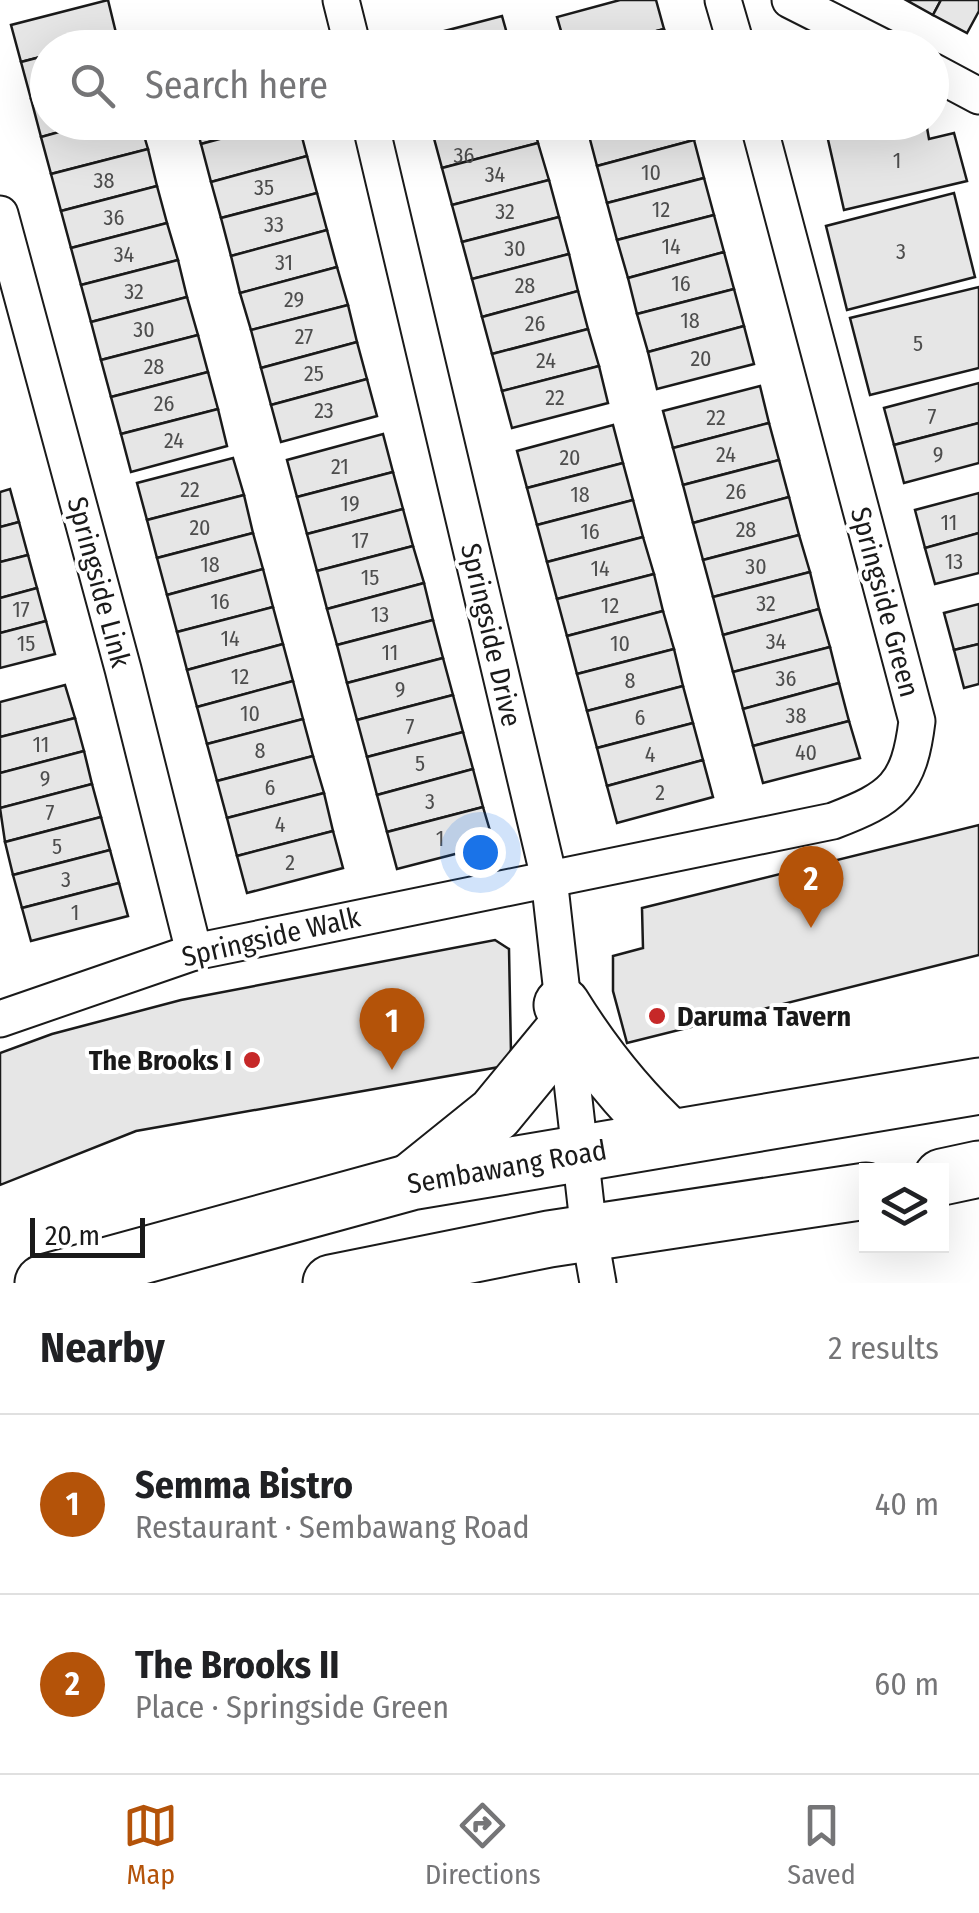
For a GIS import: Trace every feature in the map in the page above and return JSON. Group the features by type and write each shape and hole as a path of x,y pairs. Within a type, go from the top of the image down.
{"main road":[{"path":"411,1182 495,1114 563,1017 635,1106 670,1138"},
{"name":"Sembawang Road","path":"43,1283 411,1182 979,1086"},
{"path":"949,1175 979,1169"},
{"path":"331,1283 594,1258 859,1193"}],"street":[{"path":"341,0 348,30"},
{"path":"723,0 731,30"},
{"path":"790,0 849,30"},
{"path":"949,80 979,96"},
{"name":"Springside Drive","path":"374,140 549,878 594,1258"},
{"name":"Springside Green","path":"549,878 833,821 868,808 898,786 912,759 917,721 763,140"},
{"name":"Springside Link","path":"0,214 118,650 194,952"},
{"name":"Springside Walk","path":"0,1020 194,952 549,878"}],"building":[{"path":"108,0 115,30 30,30 30,60 21,62 11,25"},
{"path":"620,0 656,0 664,29 561,30 557,17"},
{"path":"906,0 941,0 933,15"},
{"path":"941,0 979,0 979,11 967,33 933,15"},
{"path":"502,16 506,30 448,30"},
{"path":"30,60 30,95 21,62"},
{"path":"954,133 967,181 844,210 828,140 949,140 949,134"},
{"path":"42,140 145,140 148,149 51,174"},
{"path":"216,140 303,140 307,156 211,182 201,144"},
{"path":"434,140 537,140 538,143 442,168"},
{"path":"590,140 694,140 597,166"},
{"path":"694,140 704,178 607,203 597,166"},
{"path":"538,143 549,180 452,205 442,168"},
{"path":"148,149 157,186 61,211 51,174"},
{"path":"307,156 317,193 221,218 211,182"},
{"path":"704,178 714,215 617,240 607,203"},
{"path":"549,180 559,217 462,242 452,205"},
{"path":"157,186 167,223 71,248 61,211"},
{"path":"317,193 327,230 231,256 221,218"},
{"path":"954,193 975,277 847,310 826,226"},
{"path":"714,215 724,252 628,278 617,240"},
{"path":"559,217 569,254 472,279 462,242"},
{"path":"167,223 178,260 81,285 71,248"},
{"path":"327,230 337,267 240,293 231,256"},
{"path":"724,252 734,289 637,314 628,278"},
{"path":"569,254 578,291 482,317 472,279"},
{"path":"178,260 187,297 91,322 81,285"},
{"path":"337,267 348,305 251,330 240,293"},
{"path":"979,287 979,368 870,395 850,318"},
{"path":"734,289 744,326 648,352 637,314"},
{"path":"578,291 588,329 492,354 482,317"},
{"path":"187,297 198,335 101,360 91,322"},
{"path":"348,305 357,342 261,368 251,330"},
{"path":"744,326 754,364 657,389 648,352"},
{"path":"588,329 599,366 502,391 492,354"},
{"path":"198,335 208,372 111,397 101,360"},
{"path":"357,342 367,379 271,405 261,368"},
{"path":"599,366 608,403 512,428 502,391"},
{"path":"208,372 218,409 121,434 111,397"},
{"path":"367,379 377,416 281,442 271,405"},
{"path":"979,383 979,423 894,445 884,408"},
{"path":"760,386 769,423 673,448 663,411"},
{"path":"218,409 227,446 131,472 121,434"},
{"path":"769,423 779,460 683,485 673,448"},
{"path":"979,423 979,463 904,483 894,445"},
{"path":"613,425 623,463 527,488 517,451"},
{"path":"383,434 393,472 297,497 287,460"},
{"path":"233,458 244,495 147,520 137,483"},
{"path":"779,460 789,497 693,523 683,485"},
{"path":"623,463 633,500 537,525 527,488"},
{"path":"393,472 403,509 307,534 297,497"},
{"path":"10,489 19,522 0,527 0,492"},
{"path":"979,493 979,533 925,548 915,510"},
{"path":"244,495 253,533 157,558 147,520"},
{"path":"789,497 799,535 703,560 693,523"},
{"path":"633,500 643,537 547,562 537,525"},
{"path":"403,509 413,546 317,571 307,534"},
{"path":"19,522 28,555 0,562 0,527"},
{"path":"253,533 263,569 167,595 157,558"},
{"path":"979,533 979,573 935,584 925,548"},
{"path":"799,535 810,572 713,597 703,560"},
{"path":"643,537 654,574 557,599 547,562"},
{"path":"413,546 424,583 327,609 317,571"},
{"path":"28,555 37,588 0,598 0,562"},
{"path":"263,569 273,607 177,632 167,595"},
{"path":"810,572 819,609 723,635 713,597"},
{"path":"654,574 663,611 567,636 557,599"},
{"path":"424,583 433,620 337,645 327,609"},
{"path":"37,588 46,621 0,633 0,598"},
{"path":"979,604 979,644 954,650 944,613"},
{"path":"273,607 283,644 187,670 177,632"},
{"path":"819,609 830,647 733,672 723,635"},
{"path":"663,611 674,649 577,674 567,636"},
{"path":"433,620 443,658 347,683 337,645"},
{"path":"46,621 55,654 0,668 0,633"},
{"path":"283,644 293,681 197,707 187,670"},
{"path":"979,644 979,684 964,688 954,650"},
{"path":"830,647 839,683 743,709 733,672"},
{"path":"674,649 683,686 587,711 577,674"},
{"path":"443,658 453,695 357,720 347,683"},
{"path":"293,681 303,719 207,744 197,707"},
{"path":"839,683 849,721 753,746 743,709"},
{"path":"65,685 75,718 0,737 0,702"},
{"path":"683,686 693,723 597,748 587,711"},
{"path":"453,695 463,732 367,757 357,720"},
{"path":"75,718 84,751 0,773 0,737"},
{"path":"303,719 313,756 217,781 207,744"},
{"path":"849,721 860,758 763,783 753,746"},
{"path":"693,723 703,760 607,786 597,748"},
{"path":"463,732 473,769 377,795 367,757"},
{"path":"84,751 92,784 0,808 0,773"},
{"path":"313,756 324,793 227,818 217,781"},
{"path":"703,760 713,797 617,823 607,786"},
{"path":"473,769 483,807 387,832 377,795"},
{"path":"92,784 101,817 5,842 0,808"},
{"path":"324,793 333,831 237,856 227,818"},
{"path":"483,807 494,844 397,869 387,832"},
{"path":"101,817 110,850 13,875 5,842"},
{"path":"979,825 979,955 627,1043 613,991 613,956 643,948 642,908"},
{"path":"333,831 343,868 247,893 237,856"},
{"path":"110,850 119,883 22,908 13,875"},
{"path":"119,883 128,916 31,941 22,908"},
{"name":"The Brooks I","path":"495,940 509,949 511,1053 499,1067 136,1131 0,1185 0,1053 52,1034 181,1000"}],"place":[{"name":"The Brooks II","path":"811,928"},
{"name":"Daruma Tavern","path":"657,1016"},
{"name":"The Brooks I","path":"252,1060"},
{"name":"Semma Bistro","path":"392,1070"}]}
